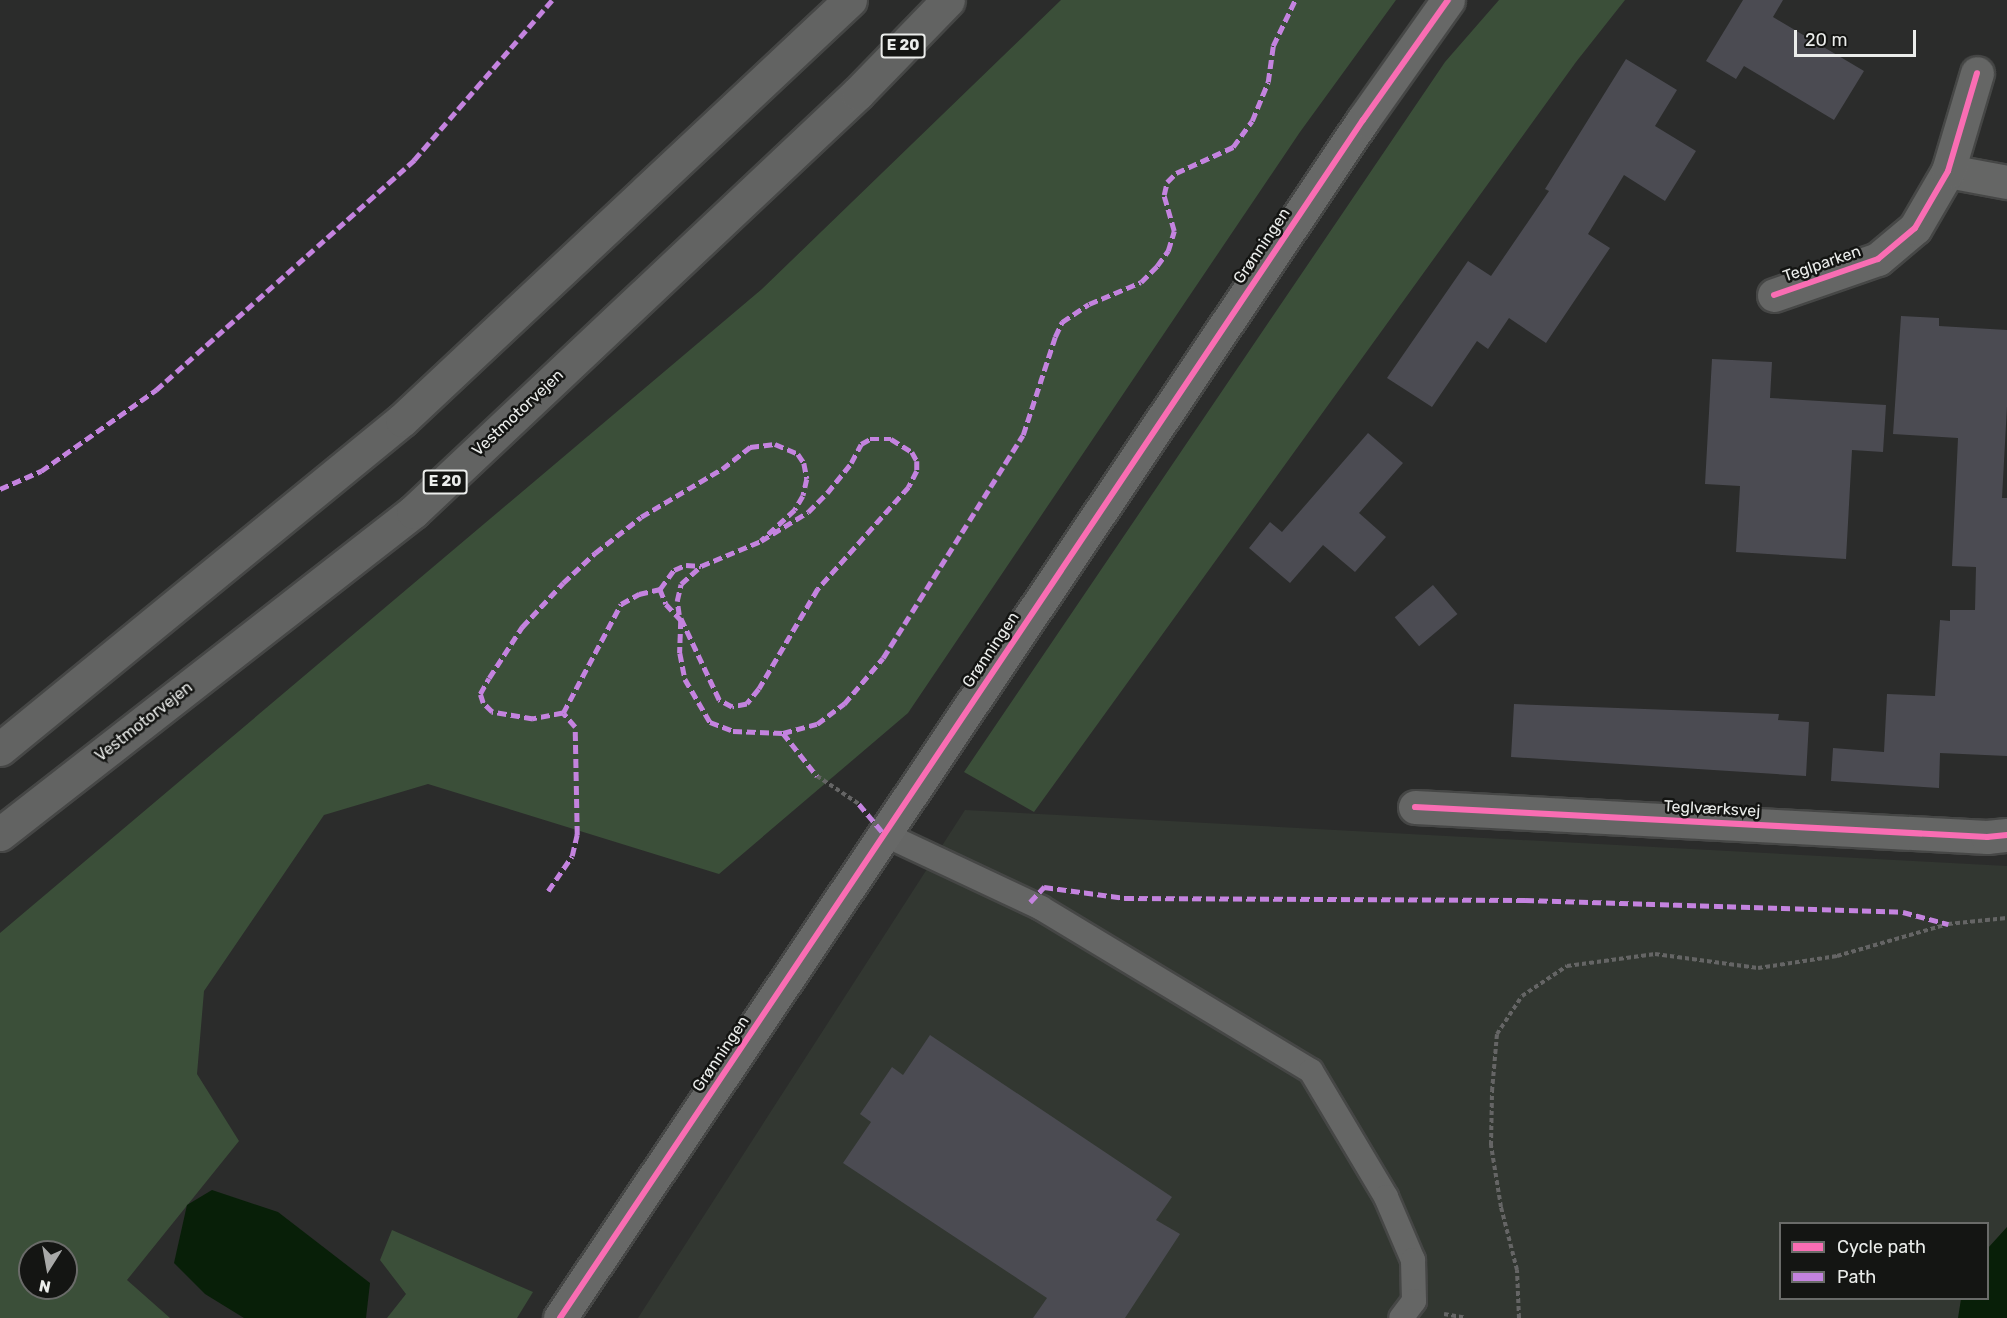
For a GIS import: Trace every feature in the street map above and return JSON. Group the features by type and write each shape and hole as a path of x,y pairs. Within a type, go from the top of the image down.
{"highway":[{"path":"0,749 402,420 850,0"},
{"name":"Vestmotorvejen","path":"0,834 413,512 858,93 948,0"}],"main road":[{"name":"Grønningen","path":"560,1318 1356,130 1448,0"}],"street":[{"name":"Teglparken","path":"1774,295 1878,259 1915,228 1948,171 1977,73"},
{"path":"1948,171 2007,182"},
{"name":"Teglværksvej","path":"1415,807 1987,837 2007,836"}],"lane":[{"path":"884,834 1041,908 1311,1071 1386,1197 1413,1260 1414,1301 1401,1318"}],"path":[{"path":"817,776 859,804"},
{"path":"1519,1318 1517,1270 1501,1207 1491,1145 1492,1091 1497,1034 1522,996 1567,966 1654,954 1758,968 1837,956 1948,924 2007,918"}],"shaded area":[{"path":"1061,0 1396,0 1300,132 908,713 719,874 428,784 324,815 204,991 197,1074 239,1141 127,1280 170,1318 0,1318 0,933 762,289"},
{"path":"1499,0 1625,0 1576,62 1034,812 964,772 1445,62"},
{"path":"965,810 2007,866 2007,1318 638,1318"},
{"path":"212,1190 278,1212 370,1283 366,1318 244,1318 205,1294 174,1263 187,1205"},
{"path":"2007,1227 2007,1318 1958,1318 1961,1300 1989,1300 1989,1247"},
{"path":"392,1230 533,1292 517,1318 387,1318 406,1294 380,1260"}],"building":[{"path":"1743,0 1783,0 1773,17 1864,71 1834,120 1744,66 1736,79 1706,61"},
{"path":"1626,59 1677,90 1655,126 1696,151 1665,201 1624,175 1588,234 1610,248 1546,343 1509,318 1488,349 1477,341 1432,407 1387,378 1468,261 1491,276 1549,191 1545,189"},
{"path":"1901,316 1939,318 1939,326 2007,330 2007,406 2002,498 2007,498 2007,756 1940,753 1939,788 1831,781 1833,748 1884,752 1887,694 1935,696 1940,620 1950,621 1950,610 1975,610 1976,567 1952,566 1958,438 1893,434"},
{"path":"1712,359 1772,362 1770,398 1886,405 1883,452 1852,450 1846,559 1736,552 1740,486 1705,484"},
{"path":"1368,433 1403,463 1359,513 1386,537 1355,572 1323,545 1290,583 1249,548 1270,522 1282,532"},
{"path":"1433,585 1457,614 1419,646 1395,617"},
{"path":"1514,704 1779,714 1778,720 1809,722 1806,776 1511,757"},
{"path":"930,1035 1172,1197 1156,1220 1180,1234 1125,1318 1033,1318 1047,1298 843,1163 871,1122 860,1114 892,1067 903,1075"}],"marked path":[{"path":"0,489 41,471 156,390 414,160 552,0"},
{"path":"563,713 621,604 639,594 660,589 666,604 681,620 680,653 685,679 710,722 733,731 783,733 817,724 844,704 883,658 1023,435 1062,322 1089,304 1141,282 1157,266 1168,251 1174,231 1164,195 1167,182 1176,173 1233,147 1252,121 1268,82 1273,46 1295,0"},
{"path":"870,439 891,439 912,452 917,461 917,471 909,487 818,589 759,689 747,704 732,707 719,700 679,615 677,601 681,584 701,566 761,541 808,512 851,463 861,444 870,439"},
{"path":"548,891 572,856 577,835 575,727 563,713 533,719 492,712 483,703 480,694 489,678 522,627 595,553 641,517 722,469 750,447 775,444 798,454 804,463 807,479 803,496 795,510 761,541"},
{"path":"660,589 674,570 686,565 701,566"},
{"path":"783,733 817,776"},
{"path":"859,804 884,834"},
{"path":"1030,902 1044,887 1125,898 1525,900 1903,912 1948,924"}],"cycle path":[{"path":"560,1318 1363,120 1448,0"},
{"path":"1774,295 1878,259 1915,228 1948,171 1977,73"},
{"path":"1415,807 1987,837 2007,835"}]}
